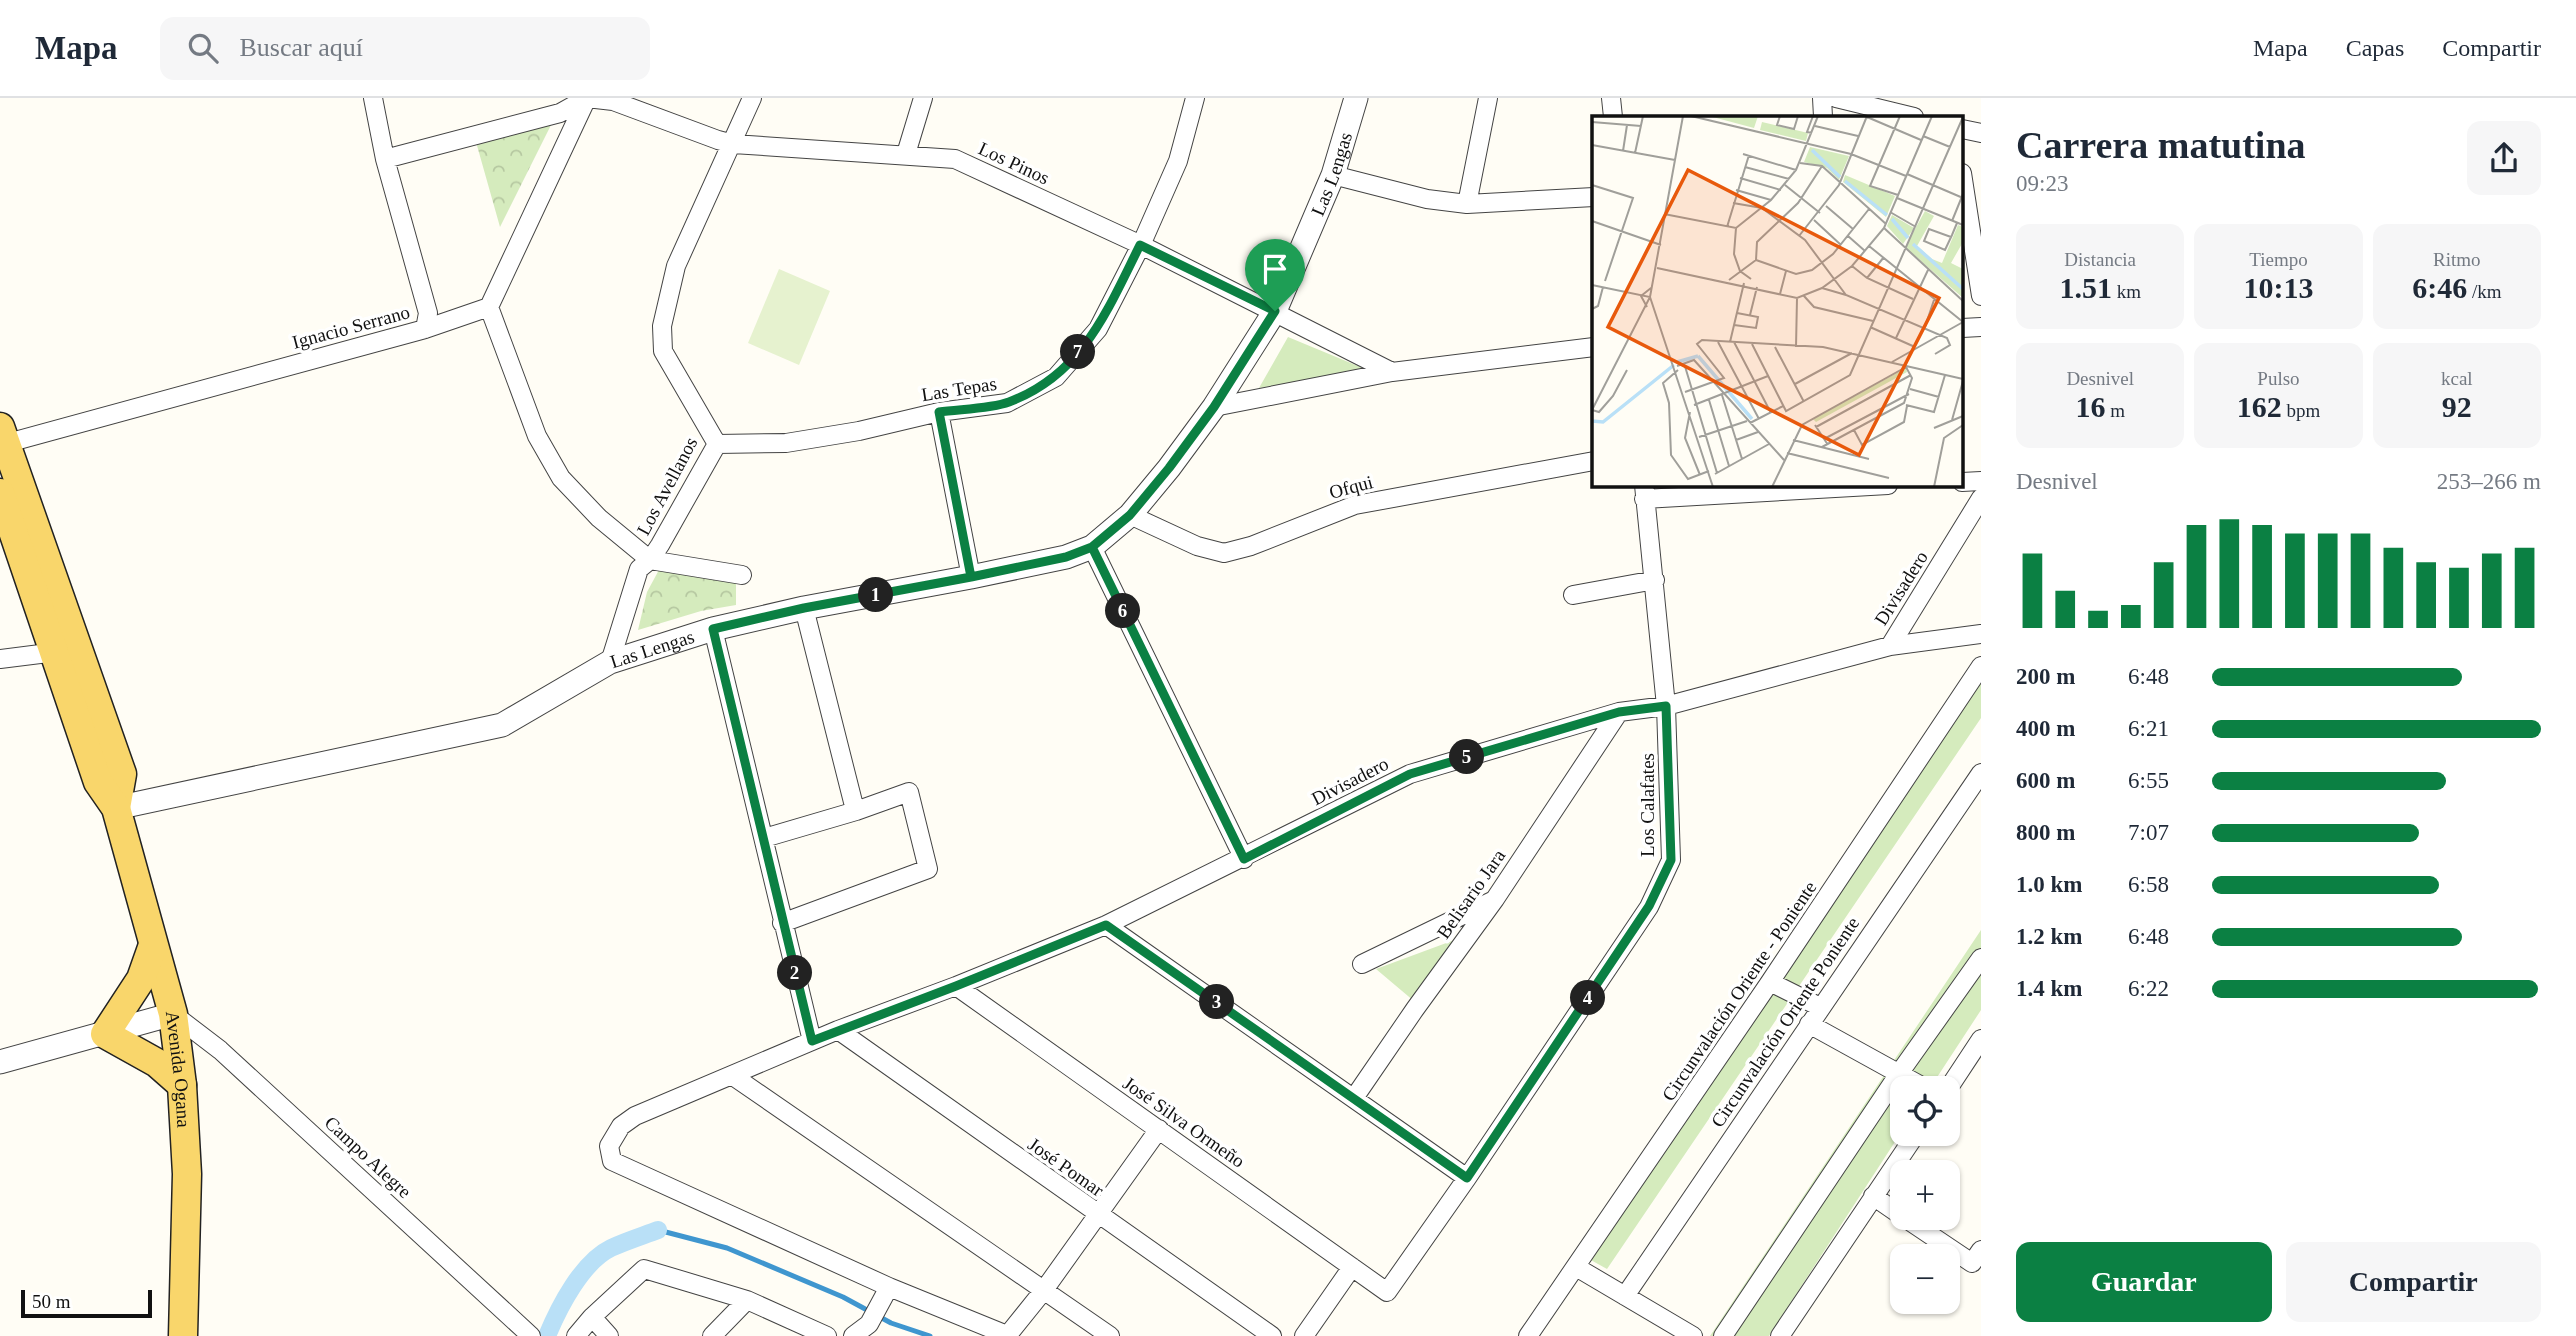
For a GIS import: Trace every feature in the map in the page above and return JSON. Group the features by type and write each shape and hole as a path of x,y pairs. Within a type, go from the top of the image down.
{"main road":[{"name":"Avenida Ogana","path":"2,438 66,650"},
{"name":"Avenida Ogana","path":"0,493 122,774 116,808 173,1014 181,1085 187,1174 183,1336"},
{"path":"153,945 141,979 106,1034 157,1063 181,1085"}],"street":[{"path":"373,98 384,159 428,313 425,329"},
{"path":"384,159 560,113 587,98"},
{"path":"587,98 489,307 537,436 561,478 599,518 650,560 742,575"},
{"name":"Los Pinos","path":"587,98 613,101 733,144 955,159 1140,245 1392,372"},
{"name":"Los Avellanos","path":"610,662 639,569 650,560 717,444 663,351 662,326 676,266 752,98"},
{"path":"906,154 923,98"},
{"name":"Las Tepas","path":"717,444 786,443 859,431 939,412 1007,403 1056,377 1098,329 1140,245 1178,161 1195,98"},
{"name":"Las Lengas","path":"116,808 502,725 610,662 713,629 804,608 1066,557 1092,547 1130,515 1214,407 1275,311 1333,175 1356,98"},
{"path":"1468,204 1488,98"},
{"path":"1611,98 1613,116"},
{"path":"1822,98 1823,116"},
{"path":"1836,98 1910,116"},
{"path":"1333,175 1427,199 1468,204 1592,197"},
{"path":"1964,186 1981,296"},
{"name":"Ignacio Serrano","path":"2,438 425,329 489,307"},
{"path":"1214,407 1392,372 1592,347"},
{"path":"939,412 971,577"},
{"name":"Ofqui","path":"1130,515 1197,546 1224,553 1251,546 1355,505 1592,461"},
{"path":"1644,492 1843,486"},
{"name":"Los Calafates","path":"1387,1293 1649,906 1671,860 1666,706 1644,492"},
{"name":"Divisadero","path":"889,1287 612,1161 609,1146 613,1138 621,1126 635,1116 838,1030 1106,925 1244,859 1410,774 1619,712 1666,706 1890,646 1981,498"},
{"path":"1092,547 1244,859"},
{"path":"1573,595 1655,580"},
{"path":"804,608 853,802"},
{"path":"713,629 812,1041"},
{"path":"1890,646 1981,634"},
{"path":"0,659 66,650"},
{"name":"Circunvalación Oriente - Poniente","path":"1528,1336 1770,982 1981,666"},
{"name":"Belisario Jara","path":"1354,1098 1495,899 1619,712"},
{"name":"Circunvalación Oriente Poniente","path":"1625,1296 1981,773"},
{"path":"764,838 853,812 909,792 928,869 782,923"},
{"path":"1362,964 1495,899"},
{"path":"1106,925 1467,1178"},
{"path":"1723,1336 1898,1075 1981,958"},
{"path":"1770,982 1820,1007"},
{"name":"José Silva Ormeño","path":"956,986 1387,1293"},
{"path":"0,1062 173,1014"},
{"name":"Campo Alegre","path":"173,1014 220,1050 531,1336"},
{"path":"1809,1024 1898,1075"},
{"name":"José Pomar","path":"838,1030 1272,1336"},
{"path":"1957,1076 1981,1039"},
{"path":"733,1076 1110,1336"},
{"path":"853,1336 869,1324 889,1287 1007,1336 1044,1290 1159,1129"},
{"path":"1780,1336 1907,1146"},
{"path":"1872,1196 1890,1208"},
{"path":"1923,1230 1972,1264 1981,1250"},
{"path":"1304,1336 1352,1267"},
{"path":"1576,1267 1693,1336"},
{"path":"576,1336 592,1317 644,1269 747,1300 827,1336"},
{"path":"712,1336 747,1300"},
{"path":"592,1317 609,1336"}],"green space":[{"path":"553,121 500,227 476,142"},
{"path":"779,269 830,291 799,365 748,343"},
{"path":"1288,337 1370,371 1259,388"},
{"path":"660,568 736,581 736,605 701,611 638,630 647,592"},
{"path":"1981,664 1981,718 1607,1269 1580,1254"},
{"path":"1981,930 1981,1010 1938,1076 1890,1076 1890,1146 1892,1146 1769,1336 1710,1336"},
{"path":"1476,932 1421,1007 1376,969"}],"waterway":[{"path":"658,1230 727,1248 843,1297 891,1323 930,1336"},
{"path":"547,1336 565,1299 590,1264 611,1248 658,1230"}],"route":[{"path":"1275,311 1140,245 1098,329 1056,377 1007,403 939,412 971,577 1066,557 1092,547 1244,859 1410,774 1619,712 1666,706 1671,860 1649,906 1467,1178 1106,925 812,1041 713,629 804,608 971,577 1066,557 1092,547 1130,515 1169,468 1214,407 1275,311"}]}
